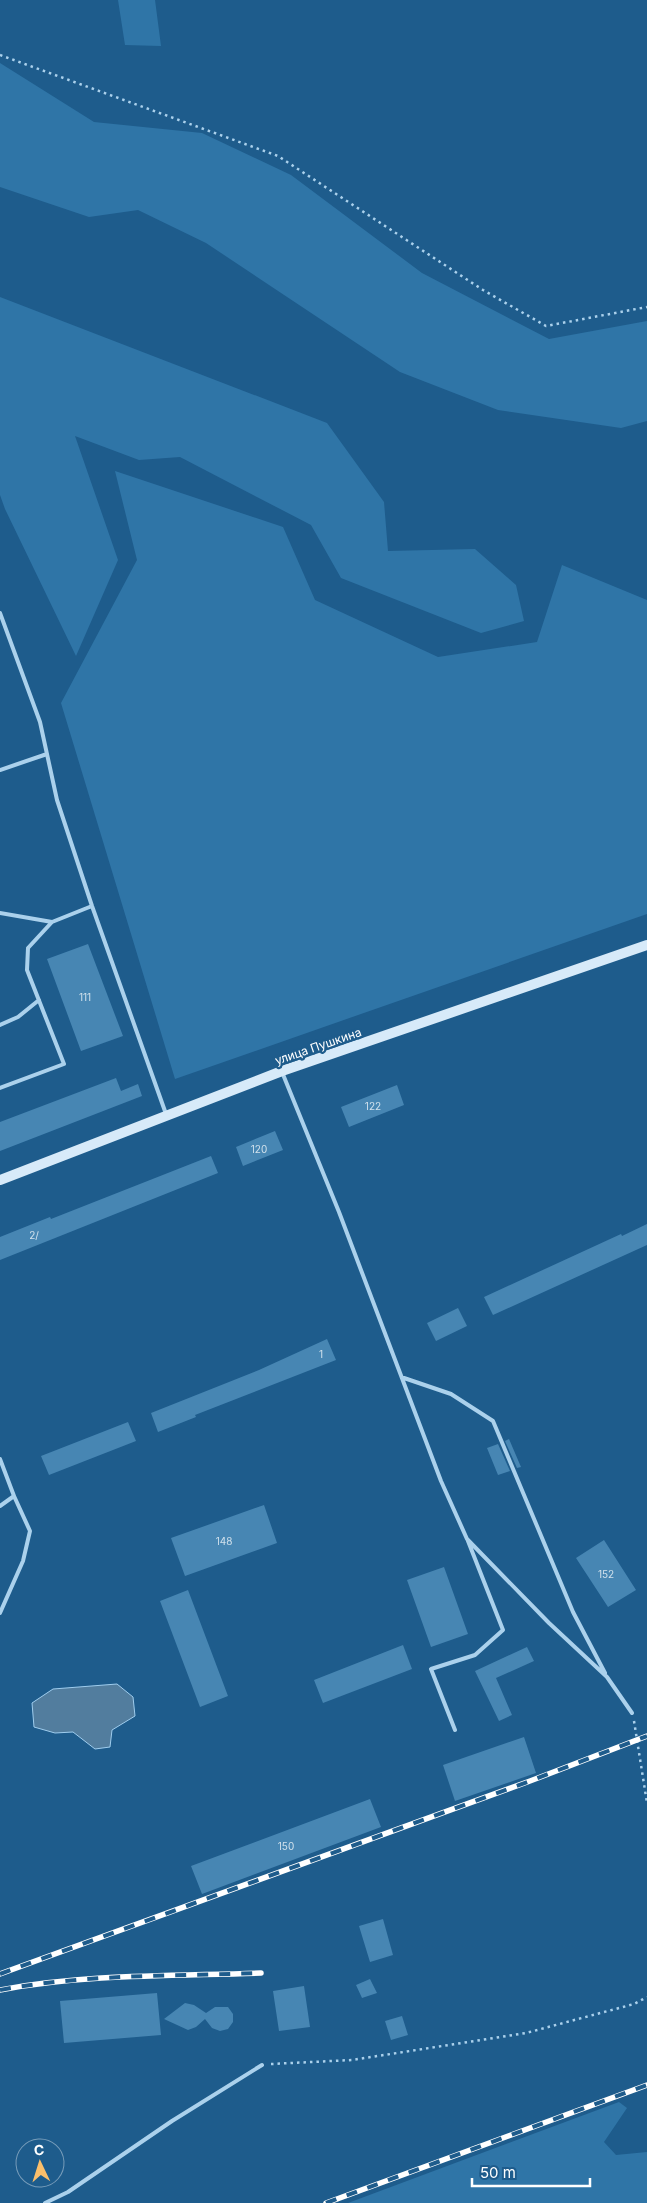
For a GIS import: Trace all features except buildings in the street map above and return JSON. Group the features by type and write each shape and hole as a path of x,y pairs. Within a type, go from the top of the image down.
{"main road":[{"name":"улица Пушкина","path":"0,1180 282,1072 647,945"}],"lane":[{"path":"0,613 40,722 58,800 92,906 166,1116"},
{"path":"0,770 47,754"},
{"path":"0,1088 64,1064 27,970 28,948 52,922 92,906"},
{"path":"0,914 52,922"},
{"path":"0,1026 18,1017 39,1000"},
{"path":"282,1072 404,1378 441,1481 467,1539 503,1630 475,1655 431,1669 455,1730"},
{"path":"404,1378 451,1394 493,1421 573,1612 607,1677 632,1713"},
{"path":"0,1459 30,1532 24,1561 0,1613"},
{"path":"0,1506 14,1496"},
{"path":"467,1539 549,1623 607,1677"},
{"path":"46,2203 68,2192 172,2121 262,2065"}],"path":[{"path":"0,55 278,156 483,290 546,326 647,307"},
{"path":"632,1713 647,1804"},
{"path":"262,2065 352,2060 526,2033 634,2004 647,1996"}],"shaded area":[{"path":"118,0 155,0 161,46 125,45"},
{"path":"0,63 94,122 202,133 291,175 422,273 549,339 647,321 647,421 621,428 498,410 400,372 206,243 138,210 89,217 0,187"},
{"path":"0,297 327,423 384,502 388,551 475,549 516,585 524,621 481,633 341,578 311,525 180,457 139,460 75,436 118,560 76,656 0,495"},
{"path":"115,471 283,527 315,600 438,657 537,642 562,565 647,600 647,914 175,1079 61,703 137,560"},
{"path":"117,1684 133,1697 135,1716 112,1730 110,1747 95,1749 73,1732 55,1733 34,1727 32,1703 53,1689"},
{"path":"619,2102 627,2108 604,2142 616,2155 647,2152 647,2203 348,2203"}],"railway":[{"path":"0,1974 530,1781 647,1736"},
{"path":"0,1990 97,1978 261,1973"},
{"path":"326,2203 647,2085"}]}
